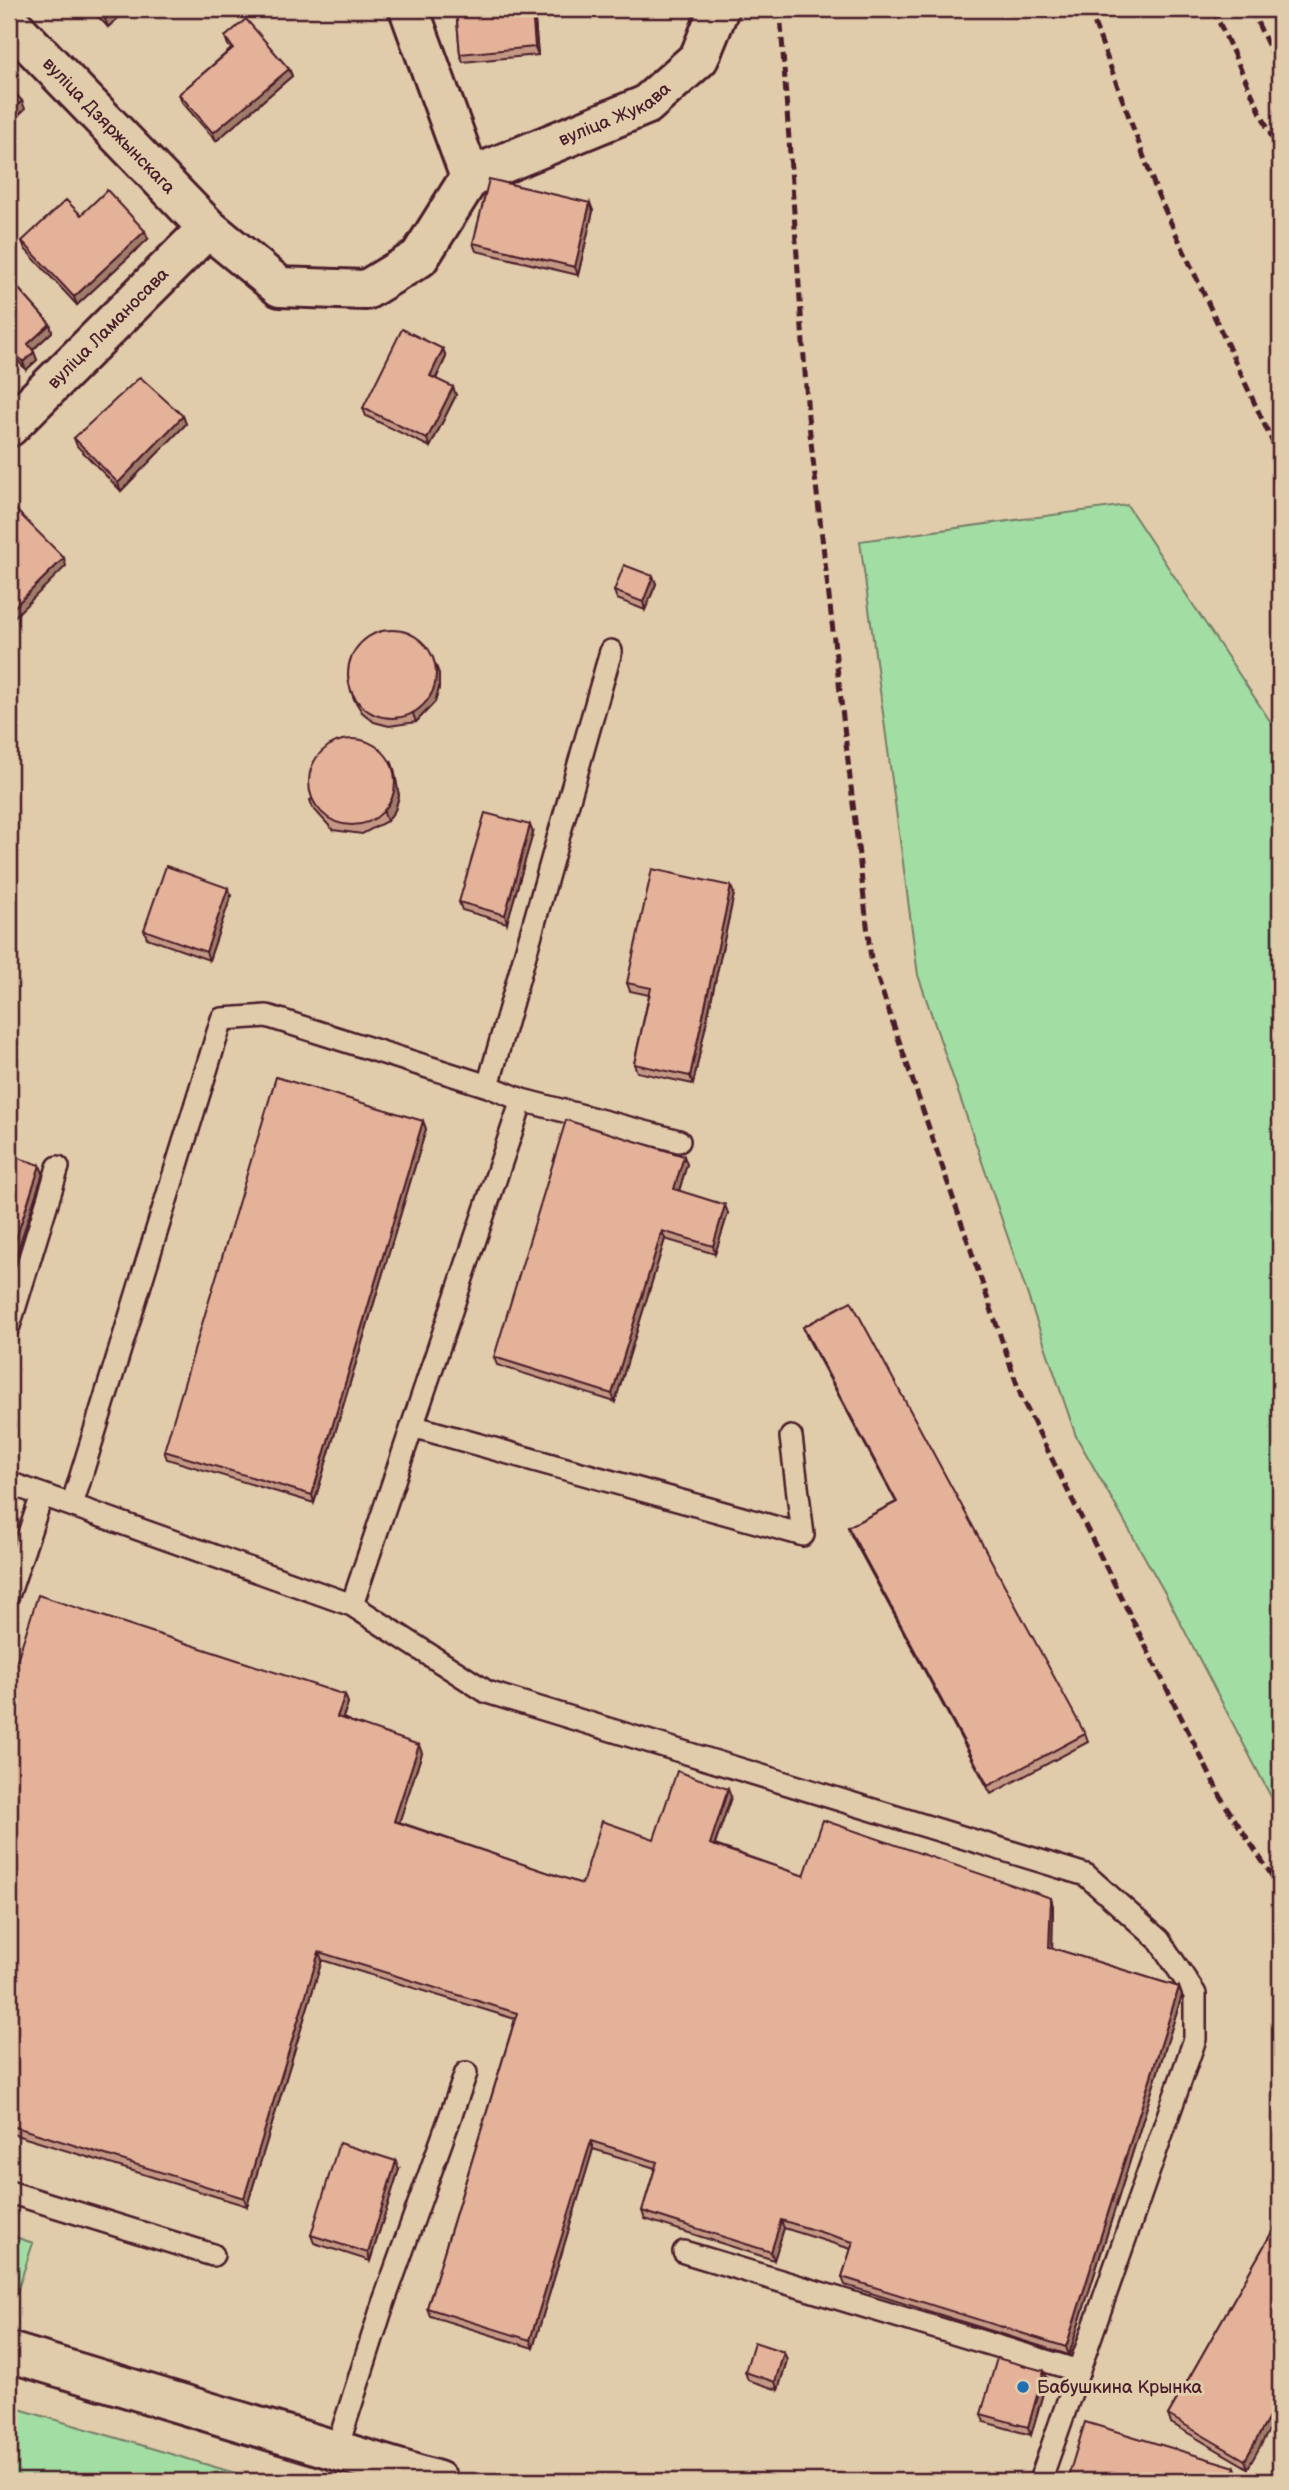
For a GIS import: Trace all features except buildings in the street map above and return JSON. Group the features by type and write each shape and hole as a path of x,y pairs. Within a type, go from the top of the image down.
{"street":[{"path":"408,9 470,177"},
{"name":"вуліца Жукава","path":"470,177 646,106 699,58 719,9"},
{"name":"вуліца Дзяржынскага","path":"9,22 208,228 280,287 366,290 419,258 470,177"},
{"name":"вуліца Ламаносава","path":"9,427 208,228"},
{"path":"9,2352 438,2481"}],"lane":[{"path":"488,1086 611,651"},
{"path":"72,1505 222,1019 267,1016 488,1086 522,1100 679,1141"},
{"path":"352,1605 522,1100"},
{"path":"9,1326 58,1167"},
{"path":"412,1426 803,1535 791,1437"},
{"path":"9,1483 352,1605 487,1692 1086,1875 1159,1940 1195,1994 1195,2039 1040,2481"},
{"path":"9,1593 42,1495"},
{"path":"336,2451 384,2301 467,2073"},
{"path":"9,2192 213,2255"},
{"path":"684,2252 1079,2371"}],"green space":[{"path":"1127,505 1280,736 1280,1814 1165,1593 1076,1436 918,975 860,541"},
{"path":"9,2235 33,2243 16,2295 9,2292"},
{"path":"9,2406 262,2481 9,2481"}],"railway":[{"path":"780,9 808,416 871,959 1022,1399 1224,1803 1280,1888"},
{"path":"1089,9 1158,195 1280,458"},
{"path":"1213,9 1280,155"},
{"path":"1251,9 1280,70"}],"place":[{"name":"Бабушкина Крынка","path":"1023,2387"}]}
